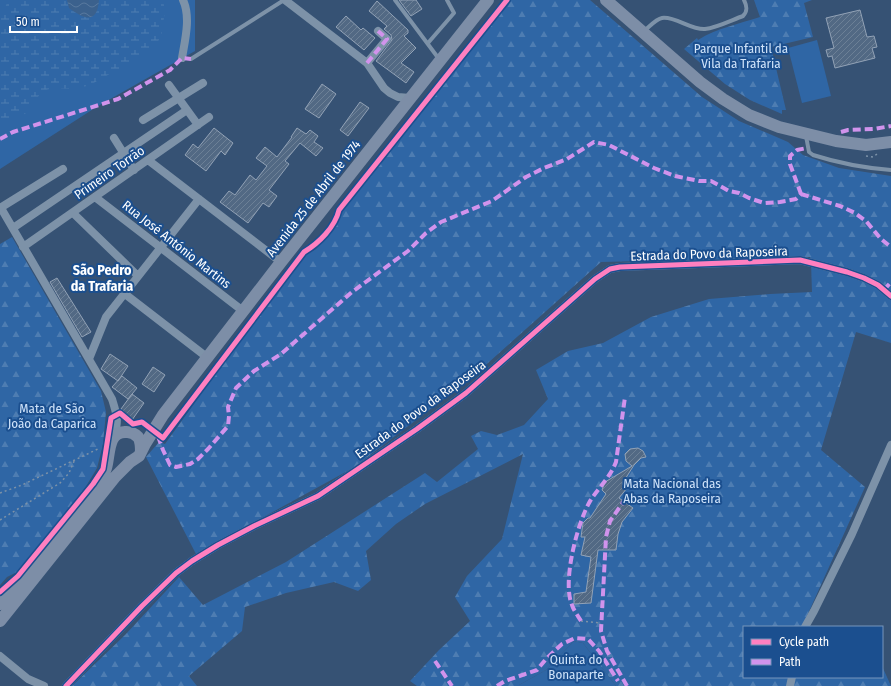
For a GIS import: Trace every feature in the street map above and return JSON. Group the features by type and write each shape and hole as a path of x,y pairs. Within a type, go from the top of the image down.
{"main road":[{"name":"Avenida 25 de Abril de 1974","path":"0,620 115,477 130,462 135,460 163,415 208,358 243,310 488,0"},
{"path":"606,0 700,82 723,100 749,115 779,127 869,150 891,150"},
{"path":"836,141 866,145 891,142"},
{"name":"Avenida 25 de Abril de 1974","path":"111,443 118,433 124,431 132,433 145,430 163,415"},
{"path":"132,433 140,441 141,452"},
{"path":"111,443 115,458 119,462 130,462"},
{"path":"0,604 92,492 104,473 111,443"}],"street":[{"path":"182,58 186,33 186,7 183,0"},
{"path":"284,0 367,63 384,88 390,93 398,97 410,98"},
{"path":"367,63 387,39 378,31"},
{"path":"143,120 203,83"},
{"path":"169,84 198,125"},
{"name":"Primeiro Torrão","path":"12,228 187,110"},
{"name":"Primeiro Torrão","path":"23,247 209,117"},
{"path":"114,138 134,170"},
{"path":"148,160 281,262"},
{"path":"63,169 0,208 112,399 118,418 117,428 111,443"},
{"name":"Rua José António Martins","path":"96,197 243,310"},
{"path":"89,359 106,317 199,199"},
{"path":"73,212 138,276"},
{"name":"Estrada do Povo da Raposeira","path":"66,686 137,611 192,561 224,542 318,496 417,429 466,393 595,280 610,269 620,267 800,260 864,278 878,285 891,296"},
{"path":"125,294 208,358"},
{"path":"118,418 132,433"},
{"path":"805,626 814,611 852,534 891,445"},
{"path":"0,598 18,581"},
{"path":"0,656 28,679 44,686"}],"lane":[{"path":"191,59 284,0"},
{"path":"395,0 440,60"},
{"path":"428,43 454,13 447,0"},
{"path":"643,32 662,18 700,29 706,29 743,16 746,12 747,6 744,0"},
{"path":"805,134 807,148 813,155 846,164 891,170"}],"path":[{"path":"0,493 22,485 111,443"},
{"path":"0,520 60,483 69,473 75,459"},
{"path":"581,621 601,623"}],"green space":[{"path":"0,0 195,0 195,51 98,106 0,169"},
{"path":"8,0 67,0 69,8 83,17 98,8 99,0 163,0 165,11 161,37 151,51 90,85 76,89 53,88 43,91 31,105 28,112 21,116 0,122 0,12 5,8"},
{"name":"Mata Nacional das Abas da Raposeira","path":"509,0 590,0 702,97 739,121 788,142 803,155 839,168 891,176 891,343 856,332 821,450 865,487 802,626 743,626 743,678 883,678 883,668 891,686 616,686 583,643 574,641 546,670 519,686 417,686 410,681 439,650 470,621 455,597 467,576 502,539 523,454 425,504 396,524 366,551 371,580 358,591 334,582 286,593 245,607 242,631 189,676 197,686 72,686 125,635 179,577 203,605 286,562 425,473 437,482 478,449 471,436 481,431 497,435 524,425 548,399 536,370 568,351 603,343 651,317 709,299 812,292 810,257 601,262 470,379 353,468 196,554 146,457 159,442 165,444 298,260 316,249 339,221 341,212"},
{"name":"Parque Infantil da Vila da Trafaria","path":"754,0 812,0 804,3 813,37 771,47 786,110 782,110 782,114 750,100 725,84 684,49 697,38 698,40 720,29 760,17"},
{"path":"817,40 831,96 802,103 788,48"},
{"name":"Mata de São João da Caparica","path":"12,237 101,391 106,412 103,444 97,468 85,488 17,572 7,577 0,585 0,244"},
{"name":"Quinta do Bonaparte","path":"574,641 583,643 616,686 519,686 546,670"}],"water":[{"path":"67,0 99,0 98,8 93,16 89,18 85,17 69,8"}],"building":[{"path":"399,0 416,0 422,9 411,16"},
{"path":"377,1 408,30 408,33 404,36 416,48 401,63 414,72 406,83 376,61 392,40 391,35 384,29 387,26 369,11"},
{"path":"860,10 867,37 874,36 877,47 872,48 875,58 835,68 832,56 828,57 826,50 834,48 826,18"},
{"path":"346,16 361,30 363,28 375,38 364,50 336,27"},
{"path":"322,84 336,94 319,118 305,109"},
{"path":"360,102 369,108 348,136 340,130"},
{"path":"214,128 233,143 225,155 221,151 206,171 185,155 193,144 198,148"},
{"path":"297,128 306,134 310,130 318,136 314,142 323,148 316,156 300,143 285,161 289,164 269,190 277,196 269,207 263,203 248,223 220,202 229,191 235,195 250,175 256,180 267,166 256,158 265,147 277,157"},
{"path":"57,278 91,332 82,337 50,282"},
{"path":"110,354 128,366 118,381 101,369"},
{"path":"153,367 165,375 154,392 142,384"},
{"path":"122,376 137,388 128,399 112,387"},
{"path":"132,394 144,403 132,420 122,413 121,409"},
{"path":"638,448 643,451 646,457 641,458 634,465 622,484 627,488 619,498 633,508 622,522 618,534 616,550 598,550 591,603 574,604 574,594 586,592 591,557 581,555 585,537 581,537 583,523 590,518 606,494 602,490 605,482 632,466 626,461 625,454 630,449"}],"marked path":[{"path":"367,63 387,39 378,31"},
{"path":"0,139 13,132 118,99 170,70 182,58 191,59"},
{"path":"841,132 891,126"},
{"path":"158,436 170,465 176,467 190,464 198,459 228,426 228,407 236,388 254,371 281,354 352,292 408,251 426,233 441,222 492,201 526,177 567,159 594,142 609,145 654,168 675,176 699,181 711,181 729,191 739,193 764,203 796,199 801,194"},
{"path":"801,194 790,164 790,156 797,150 807,148"},
{"path":"801,194 840,206 855,213 866,221 881,239 891,247"},
{"path":"884,290 891,282"},
{"path":"581,621 573,607 569,595 572,554 584,513 616,462 625,397"},
{"path":"627,686 607,651 601,631 606,537 610,521 629,494"},
{"path":"497,686 505,681 537,670 562,644 575,638 588,639 599,651 618,681"},
{"path":"435,661 452,686"}],"cycle path":[{"path":"0,592 18,576 93,484 103,469 111,418 120,413 133,424 142,422 163,438 304,252 326,234 334,222 339,210 507,0"},
{"path":"66,686 142,606 176,573 218,545 254,526 318,496 417,429 466,393 595,279 610,269 620,267 800,260 864,278 878,285 891,296"}],"district":[{"name":"São Pedro da Trafaria","path":"102,278"}]}
